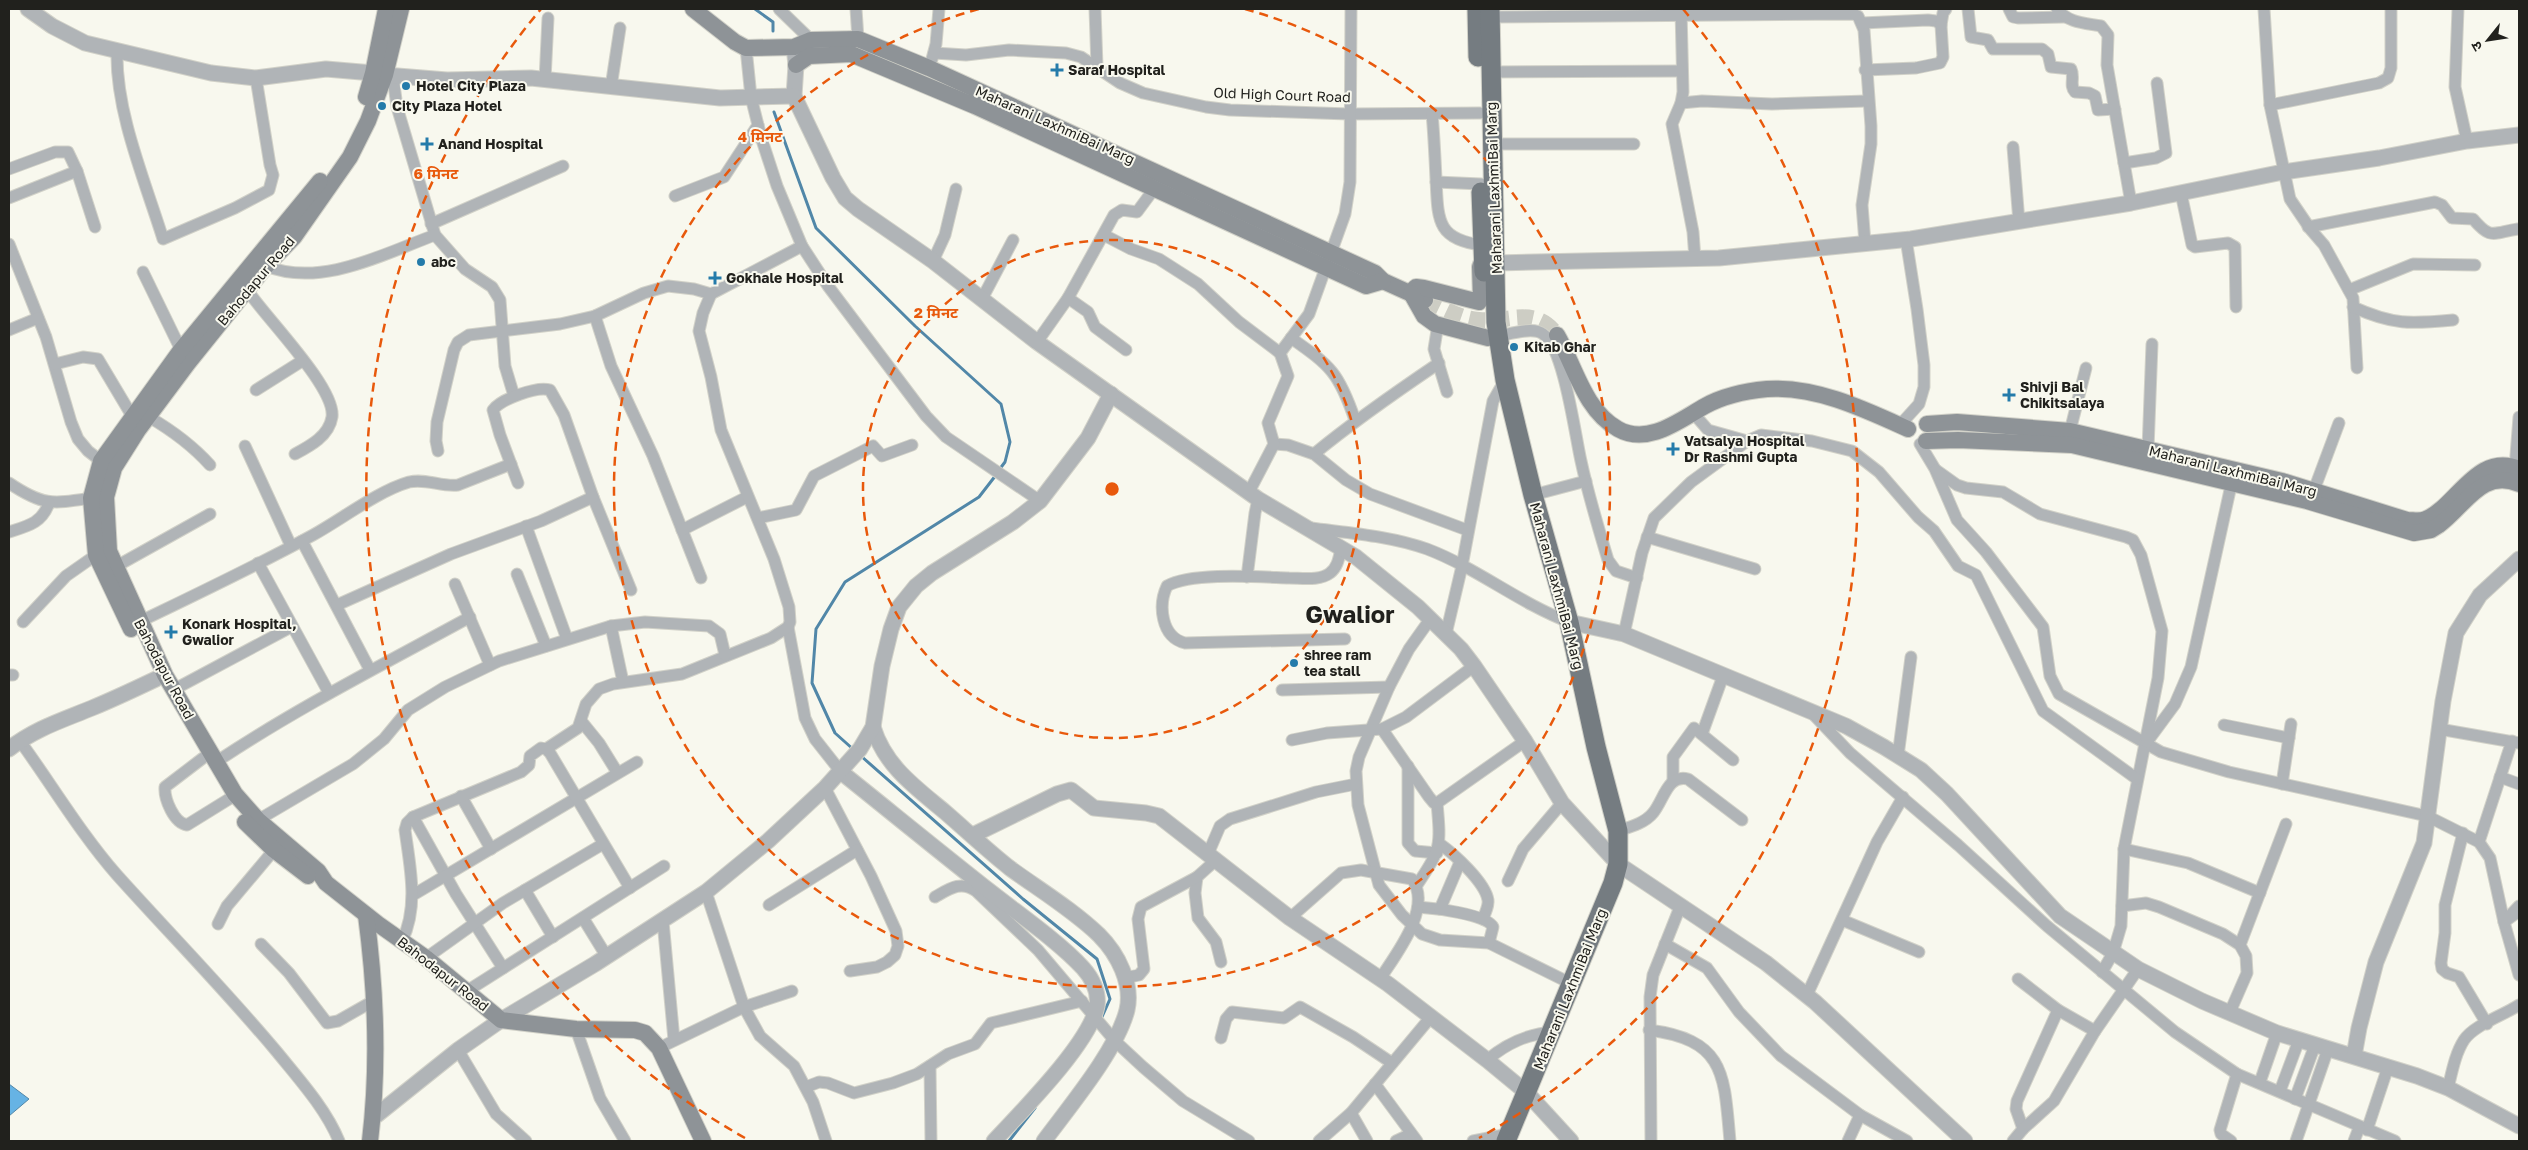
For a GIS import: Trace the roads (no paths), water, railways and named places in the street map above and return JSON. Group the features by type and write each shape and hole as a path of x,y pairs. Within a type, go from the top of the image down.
{"main road":[{"path":"326,883 306,875 274,850 248,826 229,799 209,760 156,679 106,580 96,555 91,498 101,461 180,350 337,160 360,115 384,75 386,9"},
{"name":"Bahodapur Road","path":"401,9 384,75 368,121 350,157 294,237 266,266 188,362 138,430 114,468 106,497 109,551 139,622 209,760 258,820 318,871 326,883 366,915 426,958 501,1020 576,1029 635,1030 666,1044 703,1141"},
{"path":"693,9 746,48"},
{"path":"1486,12 1480,113 1481,184 1487,256 1480,266 1481,299 1479,302 1416,287 1424,316 1438,324 1494,337"},
{"name":"Maharani LaxhmiBai Marg","path":"1486,12 1492,144 1487,256 1494,337 1501,387 1569,622 1596,747 1618,831 1618,864 1613,883 1508,1138"},
{"name":"Maharani LaxhmiBai Marg","path":"746,48 794,47 812,40 858,39 932,60 1375,273 1384,281 1418,297"},
{"path":"796,64 809,56 851,54 923,84 1366,286 1384,281"},
{"path":"1557,335 1588,398 1600,413 1618,430 1632,434 1667,429 1705,406 1744,392 1792,389 1824,396 1876,414 1904,427 1910,440 1924,436 1958,440 2072,445 2307,501 2414,533 2431,530 2439,525 2485,484 2518,474"},
{"name":"Maharani LaxhmiBai Marg","path":"1924,436 1958,422 2070,431 2314,490 2407,520 2420,521 2434,514 2477,476 2497,467 2518,474"},
{"path":"366,915 374,976 375,1000 373,1118 370,1141"}],"street":[{"path":"779,9 812,40"},
{"path":"856,9 858,39"},
{"path":"923,84 932,60 939,9"},
{"path":"1095,9 1097,67"},
{"path":"1280,353 1309,314 1345,214 1350,182 1351,9"},
{"path":"1865,70 1916,68 1940,63 1943,57 1941,25 1943,13 1946,9"},
{"path":"1968,9 1971,37 1988,40 1993,49 2042,49 2048,54 2051,67 2071,69 2073,76 2072,87 2075,92 2089,93 2096,96 2098,110 2115,109"},
{"path":"2009,9 2013,17 2018,18 2061,13 2073,21 2102,26 2106,30 2108,35 2108,65 2131,203"},
{"path":"2264,9 2270,105 2283,172 2290,199 2308,227 2324,245 2350,290 2357,368"},
{"path":"2270,105 2379,83 2388,78 2391,68 2391,9"},
{"path":"2458,9 2455,87 2467,141"},
{"path":"37,11 85,44 117,53 212,73 256,78 326,69 447,80 545,80 682,95 794,96"},
{"path":"1486,12 1554,15 1681,13 1853,14 1858,16 1862,23 1871,144 1863,196 1865,243"},
{"path":"1681,13 1681,103 1672,124 1693,232 1695,259"},
{"path":"545,80 548,18"},
{"path":"1862,23 1928,20 1936,21 1941,25"},
{"path":"611,87 620,28"},
{"path":"794,47 796,64 794,96 833,178 845,198 933,261 1037,342 1254,496 1356,557 1431,618 1474,666 1525,741 1562,803 1618,864 1766,963 1807,996 1965,1141"},
{"path":"746,48 751,97 758,125 777,186 802,246 828,286 926,416 946,437 1040,501"},
{"name":"Old High Court Road","path":"932,60 1009,50 1066,53 1081,57 1120,83 1143,92 1206,107 1257,112 1349,114 1480,113"},
{"path":"117,53 116,68 125,112 163,239 235,208 269,190 273,175 256,78"},
{"path":"1490,72 1681,70"},
{"path":"384,75 397,107 433,229 465,269 496,292 500,300 501,331 506,366 514,396"},
{"path":"2124,163 2156,158 2166,153 2157,84"},
{"path":"1681,103 1702,101 1772,104 1868,101"},
{"path":"1432,113 1437,208 1444,227 1459,240 1487,256 1695,259 1906,239 2131,203 2283,172 2379,158 2467,141 2519,135"},
{"path":"675,196 724,177 758,125"},
{"path":"1492,144 1634,144"},
{"path":"2012,147 2018,222"},
{"path":"9,169 64,151 70,156 77,171 95,227"},
{"path":"266,266 293,274 325,272 352,265 433,229 563,166"},
{"path":"9,198 77,171"},
{"path":"1436,182 1481,184"},
{"path":"933,261 945,235 956,189"},
{"path":"1037,342 1068,298 1118,212 1137,212 1154,189"},
{"path":"2181,193 2192,245 2196,247 2228,243 2235,246 2236,308"},
{"path":"2308,227 2435,202 2442,205 2452,218 2474,219 2484,232 2518,229"},
{"path":"1104,234 1131,249 1159,259 1190,279 1220,303 1239,322 1280,353 1288,376 1268,423 1274,444 1254,496 1247,577"},
{"path":"1904,427 1919,404 1924,387 1924,365 1906,239"},
{"path":"982,299 1013,240"},
{"path":"9,244 55,364 78,440 101,461"},
{"path":"802,246 711,294 703,313 699,332 711,377 721,430 774,559 789,607 788,627 805,718 815,740 843,769 1082,968 1092,980 1096,992 1097,1005 1094,1016 1077,1045 1046,1086 994,1141"},
{"path":"2350,290 2412,264 2475,265"},
{"path":"143,272 180,350"},
{"path":"438,451 436,441 437,422 454,350 458,342 469,335 560,324 595,316 644,293 668,286 694,289 711,294"},
{"path":"248,290 313,373 330,400 332,417 328,428 319,439 295,454"},
{"path":"1068,298 1088,312 1095,327 1126,350"},
{"path":"2353,307 2380,319 2399,323 2452,320"},
{"path":"595,316 611,366 630,403 701,578"},
{"path":"9,330 38,318"},
{"path":"1438,324 1434,349 1447,392"},
{"path":"1494,337 1536,332 1543,334 1550,342 1564,377 1586,481 1608,560 1616,571 1637,578"},
{"path":"1290,338 1328,366 1337,377 1355,420"},
{"path":"2148,449 2152,344"},
{"path":"55,364 83,357 98,359 132,416"},
{"path":"256,390 302,361"},
{"path":"1314,454 1355,420 1439,363"},
{"path":"2070,431 2086,368"},
{"path":"1446,634 1462,566 1467,530 1488,423 1501,387"},
{"path":"518,483 493,416 493,410 496,406 514,396 537,389 550,390 564,415 592,497 631,590"},
{"path":"373,1118 458,1050 501,1020 607,957 706,892 768,841 824,788 843,769 870,733 882,666 891,629 899,607 916,586 932,573 1013,522 1040,501 1088,438 1111,394"},
{"path":"1694,414 1708,430 1747,441"},
{"path":"149,417 175,432 194,447 210,465"},
{"path":"2518,474 2519,417"},
{"path":"2314,490 2339,423"},
{"path":"1624,634 1647,537 1654,518 1668,502 1691,482 1747,441 1768,434 1843,448 1866,461 1918,517 1934,530 1958,566 1972,572 1980,580 2043,711 2137,779"},
{"path":"1924,436 1935,469 1957,520 1986,552 2043,627 2050,676 2059,694 2145,745 2161,752 2229,772 2427,816 2478,842 2490,858 2504,922 2519,975"},
{"path":"1274,444 1288,445 1314,454 1346,480 1370,494 1467,530"},
{"path":"758,518 796,510 814,476 872,446 882,456 912,445"},
{"path":"245,446 297,543 337,605 370,670"},
{"path":"139,622 297,543 383,494 407,483 426,481 449,486 458,485 511,464"},
{"path":"1935,469 1957,485 1976,490 2003,492 2040,514 2126,537 2133,540 2141,555 2162,631 2158,678 2124,849 2120,926 2113,953 2102,972"},
{"path":"1533,495 1586,481"},
{"path":"2145,745 2175,704 2190,667 2232,482"},
{"path":"9,483 36,500 49,503 91,498"},
{"path":"337,605 452,554 556,515 592,497"},
{"path":"682,530 747,497"},
{"path":"9,532 42,518 49,503"},
{"path":"115,568 210,514"},
{"path":"526,526 567,640"},
{"path":"1305,528 1412,544 1462,566 1533,607 1569,622 1624,634 1846,726 1921,770 1947,794 2060,916 2138,969 2277,1033 2354,1056 2448,1088 2519,1126"},
{"path":"1647,537 1696,554 1756,570"},
{"path":"1341,549 1336,566 1330,573 1319,578 1247,577 1186,580 1167,586 1163,595 1165,627 1172,637 1186,643 1345,639"},
{"path":"23,622 66,576 96,555"},
{"path":"2354,1056 2359,1028 2376,962 2424,843 2439,729 2456,632 2480,595 2519,559"},
{"path":"258,563 291,627 329,693"},
{"path":"517,574 546,646"},
{"path":"455,584 490,666"},
{"path":"229,799 187,825 177,820 166,798 164,787 370,670 470,617"},
{"path":"1431,618 1409,649 1389,687 1359,757 1356,784 1358,805 1375,872 1384,892 1412,926 1422,934 1440,940 1489,943 1572,984"},
{"path":"258,820 353,764 384,739 408,710 445,687 490,666 546,646 611,626 645,622 709,626 720,634 725,655"},
{"path":"611,626 623,682"},
{"path":"174,690 291,627"},
{"path":"402,941 409,923 413,896 405,830 407,823 413,817 521,772 529,765 530,756 535,752 546,749 573,732 582,722 586,704 599,689 623,682 682,674 771,638 788,627"},
{"path":"1898,756 1911,657"},
{"path":"1292,740 1326,733 1382,730 1406,717 1474,666"},
{"path":"1702,734 1723,676"},
{"path":"156,679 98,705 57,720 14,745 116,873 245,1014 294,1072 329,1121 339,1141"},
{"path":"1282,690 1389,687"},
{"path":"1812,713 1850,753 1903,797 2047,926 2175,1032 2237,1074 2260,1082 2363,1129 2395,1141"},
{"path":"582,722 617,772"},
{"path":"2282,784 2291,724"},
{"path":"2224,725 2289,738"},
{"path":"1618,831 1637,824 1652,814 1673,780 1673,757 1694,728 1733,760"},
{"path":"2439,729 2516,742 2500,777 2478,842"},
{"path":"1382,730 1429,797 1434,803 1437,803"},
{"path":"870,733 894,768 1009,867 1099,935 1118,961 1128,992 1126,1010 1113,1039 1044,1141"},
{"path":"1437,803 1525,741"},
{"path":"546,749 630,888"},
{"path":"413,896 447,877 575,797 637,762"},
{"path":"1408,766 1408,843 1415,851 1438,848 1470,871 1488,899 1483,919"},
{"path":"1673,780 1680,777 1688,779 1742,820"},
{"path":"2500,777 2519,784"},
{"path":"1125,978 1139,975 1144,969 1138,919 1141,907 1197,877 1212,857 1220,826 1230,819 1316,792 1356,784"},
{"path":"824,788 857,850 896,931 898,946 894,955 887,962 877,967 850,971"},
{"path":"973,835 1057,794 1071,790 1094,808 1159,816 1290,918 1380,979 1487,1060 1526,1093 1571,1141"},
{"path":"461,796 491,849"},
{"path":"1807,996 1878,842 1903,797"},
{"path":"1380,979 1412,926 1418,907 1417,885 1438,848 1437,803"},
{"path":"1508,881 1523,849 1562,803"},
{"path":"413,817 474,923 504,968"},
{"path":"2240,944 2286,824"},
{"path":"2463,833 2445,905 2445,933 2441,963 2442,969 2447,973 2460,977 2487,1024"},
{"path":"426,958 474,923 525,890 603,844"},
{"path":"2124,849 2188,863 2260,893"},
{"path":"218,924 227,906 274,850"},
{"path":"769,905 857,850"},
{"path":"1440,909 1460,862"},
{"path":"466,991 664,866"},
{"path":"1290,918 1341,873 1348,870 1405,876 1412,879 1417,885"},
{"path":"1197,877 1195,893 1198,918 1216,942 1221,962"},
{"path":"935,898 953,887 969,886 1038,950 1113,1039 1184,1101 1249,1141"},
{"path":"525,890 553,937"},
{"path":"706,892 744,1007 760,1036 794,1066 806,1088 826,1141"},
{"path":"2122,906 2146,903 2159,907 2223,934 2240,944 2246,956 2247,973 2230,1012"},
{"path":"2504,922 2519,905"},
{"path":"1418,907 1440,909 1488,920 1493,927 1489,943"},
{"path":"1651,1141 1649,1030 1653,975 1680,907"},
{"path":"2504,922 2519,911"},
{"path":"583,918 607,957"},
{"path":"1842,920 1918,952"},
{"path":"663,921 666,1044 744,1007 792,991"},
{"path":"261,944 289,973 327,1023 338,1021 375,1000"},
{"path":"1665,944 1707,968 1739,1012 1781,1056 1860,1115 1907,1141"},
{"path":"2013,1141 2023,1128 2054,1101 2095,1031 2138,969"},
{"path":"2018,980 2058,1010 2095,1031"},
{"path":"806,1088 819,1082 828,1083 854,1093 893,1084 930,1066 948,1054 975,1044 991,1023 1082,1002"},
{"path":"2448,1088 2459,1050 2465,1038 2519,1005"},
{"path":"1221,1038 1226,1019 1232,1012 1284,1018 1300,1007 1392,1063"},
{"path":"2023,1128 2016,1109 2016,1101 2058,1010"},
{"path":"1319,1141 1351,1113 1430,1018"},
{"path":"576,1029 600,1098 624,1141"},
{"path":"1649,1030 1668,1033 1693,1042 1707,1050 1717,1063 1725,1092 1730,1141"},
{"path":"1487,1060 1510,1043 1529,1035 1553,1032"},
{"path":"2260,1082 2277,1033"},
{"path":"2280,1091 2299,1040"},
{"path":"2295,1099 2322,1046"},
{"path":"2296,1141 2308,1104 2322,1046"},
{"path":"458,1050 496,1114 526,1141"},
{"path":"930,1066 931,1141"},
{"path":"2354,1141 2363,1129 2388,1067"},
{"path":"2231,1141 2221,1134 2220,1130 2237,1074"},
{"path":"1375,1084 1414,1137 1396,1141"},
{"path":"1351,1113 1367,1141"},
{"path":"1848,1141 1860,1115"},
{"path":"1474,1141 1508,1138"}],"water":[{"path":"9,1084 29,1099 9,1116"}],"waterway":[{"path":"755,9 773,22 773,31"},
{"path":"774,112 816,228 915,326 1001,404 1010,442 1005,462 999,470"},
{"path":"854,750 835,733 812,683 816,629 845,582 979,497 996,475"},
{"path":"861,756 1023,899 1097,959 1110,999 1101,1019"},
{"path":"1009,1141 1035,1108"}],"tunnel":[{"path":"1425,300 1458,315 1472,319 1490,320 1521,317 1539,320 1557,335"}],"place":[{"name":"Saraf Hospital","path":"1057,70"},
{"name":"Hotel City Plaza","path":"406,86"},
{"name":"City Plaza Hotel","path":"382,106"},
{"name":"Anand Hospital","path":"427,144"},
{"name":"abc","path":"421,262"},
{"name":"Gokhale Hospital","path":"715,278"},
{"name":"Kitab Ghar","path":"1514,347"},
{"name":"Shivji Bal Chikitsalaya","path":"2009,395"},
{"name":"Vatsalya Hospital Dr Rashmi Gupta","path":"1673,449"},
{"name":"Konark Hospital, Gwalior","path":"171,632"},
{"name":"shree ram tea stall","path":"1294,663"}],"district":[{"name":"Gwalior","path":"1350,615"}]}
